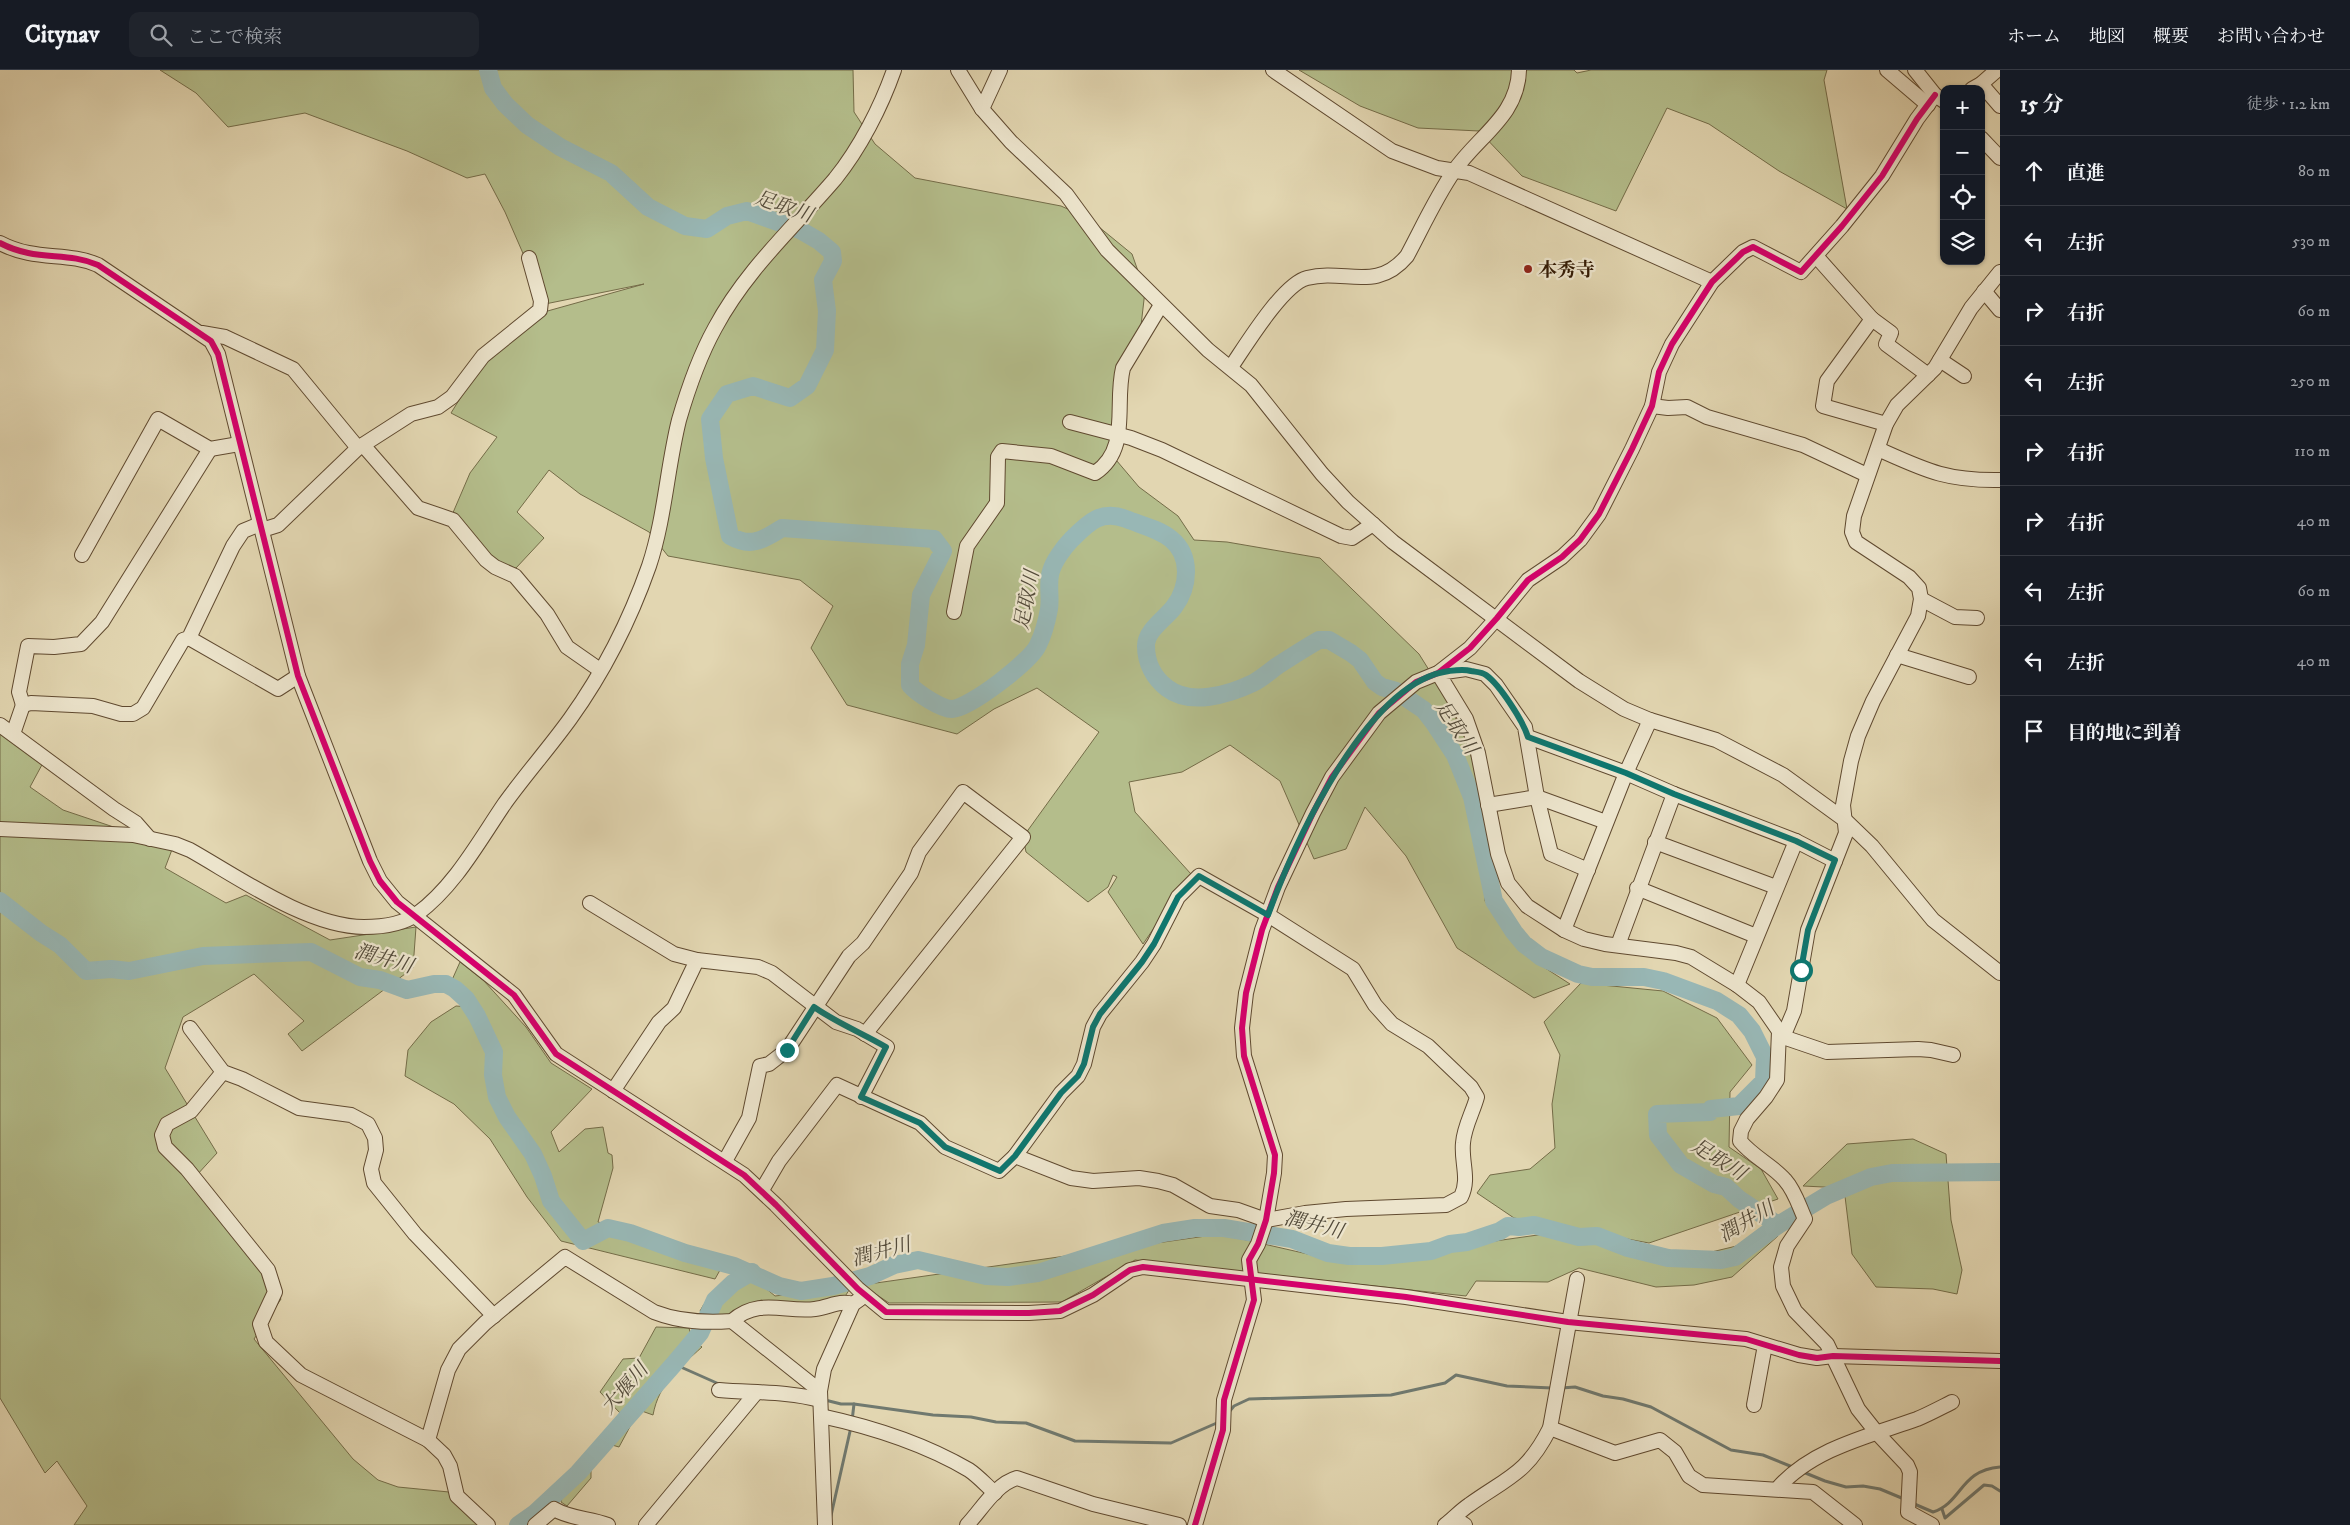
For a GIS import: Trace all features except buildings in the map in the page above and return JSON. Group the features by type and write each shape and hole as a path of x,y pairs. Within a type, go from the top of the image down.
{"street":[{"path":"0,829 133,835 190,850 282,902 321,920 367,927 382,926 415,916 443,892 508,799 571,718 600,670 630,614 654,549 679,421 695,370 715,328 741,286 771,247 837,176 861,139 887,89 894,70"},
{"path":"958,70 982,109 1011,142 1066,194 1107,250 1149,290 1161,306 1208,350 1251,385 1272,408 1303,451 1341,495 1393,542 1578,680 1624,709 1650,720 1716,740 1783,775 1845,820 1872,846 1933,920 2000,973"},
{"path":"982,109 1000,70"},
{"path":"1273,70 1392,151 1430,166 1469,173 1712,282"},
{"path":"1230,366 1286,290 1307,278 1376,277 1397,268 1407,256 1454,171 1511,106 1519,87 1520,70"},
{"path":"1887,70 1936,100"},
{"path":"1915,70 1936,100"},
{"path":"1979,85 1997,70"},
{"path":"1985,94 2000,106"},
{"path":"1438,673 1470,648 1528,580 1562,557 1580,540 1599,514 1615,486 1652,406 1659,372 1672,344 1712,282 1743,252 1753,247 1801,272 1882,176 1912,126 1936,100"},
{"path":"1985,142 2000,158"},
{"path":"0,243 28,255 88,260 202,333 211,341 218,354 298,676 370,861 380,881 397,902 514,995 556,1054 725,1161 762,1190 835,1264 858,1296 886,1312 1029,1313 1060,1311 1093,1295 1130,1270 1143,1267 1253,1282 1406,1297 1568,1322 1746,1339 1799,1355 1817,1358 1833,1356 2000,1361"},
{"path":"1816,256 1872,319 1891,334 1886,344 1928,375"},
{"path":"23,705 93,706 121,714 133,714 143,708 183,640 189,638 233,546 242,532 278,525 360,447 411,414 438,407 452,397 483,356 540,310 541,301 529,258"},
{"path":"1932,1525 1908,1512 1910,1472 1898,1454 1876,1433 1858,1409 1844,1375 1827,1344 1795,1312 1783,1286 1781,1267 1787,1246 1805,1219 1792,1188 1784,1178 1749,1152 1740,1141 1741,1131 1747,1118 1766,1097 1777,1080 1781,1034 1794,1011 1808,930 1846,833 1843,805 1851,761 1858,736 1872,701 1918,616 1921,599 1919,588 1909,577 1856,542 1852,532 1854,516 1886,424 1900,400 1928,375 1940,360 1984,291 2000,272"},
{"path":"1984,291 2000,310"},
{"path":"954,612 967,546 997,503 998,456 1002,451 1051,456 1095,472 1104,466 1116,448 1119,435 1120,379 1123,368 1161,306"},
{"path":"1872,319 1827,381 1823,406 1886,424"},
{"path":"202,333 224,337 293,369 360,447 418,508 453,520 486,560 495,567 515,576 547,614 567,647 600,670"},
{"path":"1940,360 1964,376"},
{"path":"1652,406 1668,408 1687,407 1706,416 1803,445 1867,475"},
{"path":"82,555 158,418 210,449 239,444"},
{"path":"1070,422 1119,435 1162,450 1341,536 1352,538 1373,524"},
{"path":"13,734 23,705 19,692 28,646 54,647 81,644 102,622 210,449"},
{"path":"1878,449 1946,477 2000,480"},
{"path":"1921,599 1955,616 1977,618"},
{"path":"189,638 278,689 298,676"},
{"path":"1897,655 1969,677"},
{"path":"1195,1525 1223,1430 1224,1400 1254,1300 1249,1260 1258,1244 1265,1222 1274,1173 1275,1155 1244,1056 1242,1028 1246,993 1262,930 1278,887 1332,777 1380,713 1416,682 1438,673 1466,669 1485,674 1496,685 1525,727 1537,797 1551,854 1588,870"},
{"path":"1438,673 1466,719 1478,753 1498,854 1508,883 1528,906 1564,930 1584,939 1691,957 1737,985 1759,1002 1781,1034 1827,1052 1918,1049 1953,1055"},
{"path":"1564,930 1626,773 1650,720"},
{"path":"0,725 136,823 150,839"},
{"path":"1528,737 1626,773 1674,794 1796,841 1835,860"},
{"path":"725,1161 749,1118 760,1066 769,1064 787,1050 849,956 869,935 911,874 920,852 963,792 1023,837 864,1034"},
{"path":"1618,945 1674,794"},
{"path":"1488,805 1537,797 1606,822"},
{"path":"1737,985 1796,841"},
{"path":"1655,842 1776,887"},
{"path":"762,1190 779,1161 837,1086 920,1123 945,1147 1000,1171 1015,1156 1061,1093 1078,1076 1084,1064 1093,1027 1100,1014 1154,944 1178,897 1199,876 1268,915 1353,969 1392,1024 1428,1046 1470,1087 1477,1097 1464,1132 1466,1180 1461,1197 1446,1205 1305,1212 1265,1222 1238,1210 1210,1206 1173,1185 1139,1178 1093,1181 1071,1178 1015,1156"},
{"path":"1638,888 1756,936"},
{"path":"590,903 666,950 697,960 758,967 772,973 836,1022 864,1034 886,1047 861,1097"},
{"path":"613,1091 659,1022 674,1008 697,960"},
{"path":"190,1028 223,1072 242,1079 299,1108 351,1115 368,1124 375,1138 376,1150 371,1169 374,1183 415,1234 494,1316"},
{"path":"223,1072 191,1111 167,1124 162,1136 165,1147 187,1169 268,1270 275,1292 260,1324 266,1342 300,1375 428,1440 444,1455 450,1466 457,1496 488,1525"},
{"path":"428,1440 448,1370 459,1349 494,1316 565,1257 654,1312 669,1318 695,1322 726,1321 760,1308 776,1306 814,1310 858,1296"},
{"path":"1455,1522 1468,1505 1519,1472 1539,1450 1550,1428 1577,1279"},
{"path":"824,1522 820,1395 824,1369 858,1296"},
{"path":"726,1321 820,1395"},
{"path":"1754,1405 1765,1345"},
{"path":"719,1390 755,1394 778,1392 820,1395"},
{"path":"646,1525 755,1394"},
{"path":"1778,1488 1799,1470 1846,1443 1920,1418 1952,1402"},
{"path":"821,1416 896,1436 970,1471 995,1493"},
{"path":"1550,1428 1615,1453 1660,1440 1675,1452 1689,1476 1703,1485 1778,1488 1813,1492 1855,1525"},
{"path":"967,1525 995,1493 1008,1481 1017,1478 1093,1504 1179,1525"},
{"path":"535,1525 554,1509 582,1520 593,1519 608,1525"}],"green space":[{"path":"160,70 853,70 854,112 875,144 915,178 1061,206 1088,218 1132,254 1145,291 1139,343 1116,402 1111,454 1139,487 1178,516 1194,540 1227,542 1320,558 1419,654 1444,694 1464,736 1475,767 1486,817 1485,901 1525,955 1570,984 1534,998 1457,948 1406,856 1365,807 1346,849 1314,859 1280,781 1230,745 1182,772 1129,782 1135,812 1191,874 1143,944 1108,892 1117,877 1113,875 1108,887 1088,902 1026,852 1023,837 1099,732 1037,688 994,709 957,734 847,705 811,648 833,606 800,580 668,556 649,532 580,494 549,470 517,512 544,538 516,568 498,565 452,515 470,473 497,437 451,413 469,384 492,356 544,312 644,284 545,304 505,212 485,174 467,178 407,151 305,113 228,127 196,93"},
{"path":"1299,70 1574,70 1577,73 1591,70 1827,70 1824,80 1847,209 1779,171 1709,124 1667,108 1616,211 1522,176 1479,131 1418,128 1360,106"},
{"path":"0,728 44,761 30,787 63,810 173,847 165,868 226,903 246,895 330,940 416,927 413,968 302,1051 288,1034 304,1021 254,974 183,1017 165,1068 217,1153 196,1176 281,1299 254,1339 353,1459 378,1480 398,1487 449,1492 491,1525 74,1525 87,1506 57,1461 45,1473 0,1398"},
{"path":"460,962 484,981 526,1027 551,1063 592,1089 551,1132 559,1152 585,1129 603,1127 608,1153 612,1155 613,1168 598,1222 657,1237 724,1263 715,1279 561,1241 527,1197 490,1139 454,1104 405,1076 408,1050 431,1022 456,1006 471,1007 452,980"},
{"path":"1581,983 1663,991 1717,1018 1752,1065 1730,1092 1729,1147 1761,1169 1778,1199 1649,1243 1514,1218 1477,1193 1490,1175 1530,1169 1555,1148 1552,1104 1560,1055 1544,1022"},
{"path":"1913,1139 1946,1154 1951,1220 1962,1270 1957,1294 1933,1289 1876,1287 1852,1254 1844,1188 1803,1186 1847,1144"},
{"path":"1559,1232 1699,1255 1778,1236 1732,1277 1694,1285 1656,1287 1579,1268 1548,1282 1476,1281 1466,1296 1135,1260 1062,1302 889,1303 862,1285 1220,1234 1325,1258 1410,1253"},
{"path":"740,1274 757,1281 775,1296 851,1287 844,1298 796,1308 761,1300 736,1314 706,1319 700,1311 708,1299 727,1281"},
{"path":"656,1327 689,1328 692,1339 702,1347 678,1369 665,1385 653,1415 639,1410 619,1447 612,1445 591,1469 591,1478 567,1506 561,1502 566,1479 620,1413 600,1392 623,1359 639,1358"}],"waterway":[{"name":"足取川","path":"488,70 493,88 505,104 527,125 560,147 611,173 648,207 685,226 707,229 727,216 747,211 800,230 819,241 832,252 833,261 823,280 827,311 825,350 807,386 790,398 753,386 727,394 710,419 714,458 730,536 737,540 751,542 763,539 782,528 934,539 943,551 921,595 916,645 910,664 910,685 930,700 952,709 961,707 985,693 1024,662 1033,652 1040,641 1047,618 1050,576 1054,563 1065,546 1083,528 1096,519 1109,516 1117,516 1161,532 1178,546 1182,554 1186,572 1183,590 1174,607 1149,635 1146,646 1149,664 1155,675 1167,688 1187,696 1209,697 1221,695 1259,680 1277,666 1319,640 1329,640 1351,653 1360,660 1375,682 1382,687 1396,691 1424,710 1455,755 1472,797 1494,901 1524,944 1541,957 1578,974 1592,977 1644,977 1663,981 1717,1001 1739,1015 1752,1031 1765,1057 1764,1081 1739,1106 1711,1109 1710,1112 1657,1114 1658,1135 1681,1165 1714,1184 1726,1187 1739,1199 1778,1225"},
{"name":"潤井川","path":"0,901 41,933 60,945 86,971 111,969 129,971 203,956 311,952 360,977 380,980 407,990 434,984 446,984 466,999 477,1016 494,1052 493,1075 497,1097 507,1117 533,1154 551,1201 583,1241 608,1228 630,1233 685,1253 734,1266 779,1286 801,1291 833,1286 870,1276 894,1265 918,1260 986,1276 1008,1277 1038,1273 1163,1233 1195,1228 1224,1228 1292,1239 1328,1253 1349,1256 1382,1256 1431,1251 1450,1244 1467,1242 1500,1231 1508,1226 1534,1225 1579,1237 1597,1236 1628,1248 1668,1258 1721,1260 1735,1257 1778,1225 1826,1196 1871,1177 1892,1173 2000,1172"},
{"name":"大堰川","path":"518,1525 535,1513 578,1473 700,1333 715,1300 733,1283 752,1272"},
{"path":"674,1364 719,1384"},
{"path":"1229,1412 1234,1406 1249,1399 1391,1395 1445,1383 1456,1375 1507,1386 1552,1388"},
{"path":"1561,1388 1575,1387 1603,1396 1623,1399 1651,1407 1731,1450 1763,1455 1795,1468"},
{"path":"825,1400 841,1404 854,1404 933,1415 971,1417 996,1422 1026,1423 1075,1441 1171,1443 1219,1422"},
{"path":"852,1421 854,1404"},
{"path":"830,1520 851,1427"},
{"path":"1912,1503 1933,1512 1943,1508 1977,1474 1987,1469 2000,1467"},
{"path":"1803,1472 1846,1487 1863,1486 1880,1489 1904,1499"},
{"path":"1942,1509 1945,1518 1984,1485 1992,1486 2000,1491"}],"cycle path":[{"path":"1195,1525 1223,1430 1224,1400 1254,1300 1249,1260 1258,1244 1266,1220 1274,1173 1275,1155 1244,1056 1242,1028 1246,993 1262,930 1278,887 1313,813 1332,777 1379,713 1416,682 1438,673 1470,648 1528,580 1562,557 1580,540 1599,514 1632,449 1652,406 1659,372 1672,344 1712,282 1743,252 1753,247 1801,272 1842,226 1882,176 1917,119 1935,95"},
{"path":"0,243 13,249 38,255 74,258 98,265 211,341 218,354 298,676 370,861 380,881 397,902 514,995 556,1054 744,1175 858,1289 886,1312 1029,1313 1060,1311 1093,1295 1130,1270 1143,1267 1406,1297 1568,1322 1746,1339 1799,1355 1817,1358 1833,1356 2000,1361"}],"place":[{"name":"本秀寺","path":"1528,269"}],"route":[{"path":"787,1050 814,1007 836,1022 864,1034 886,1047 861,1097 920,1123 945,1147 1000,1171 1015,1156 1061,1093 1078,1076 1084,1064 1093,1027 1100,1014 1154,944 1178,897 1199,876 1268,915 1278,887 1332,777 1380,713 1416,682 1438,673 1466,669 1485,674 1496,685 1525,727 1528,737 1626,773 1674,794 1796,841 1835,860 1808,930 1801,970"}]}
